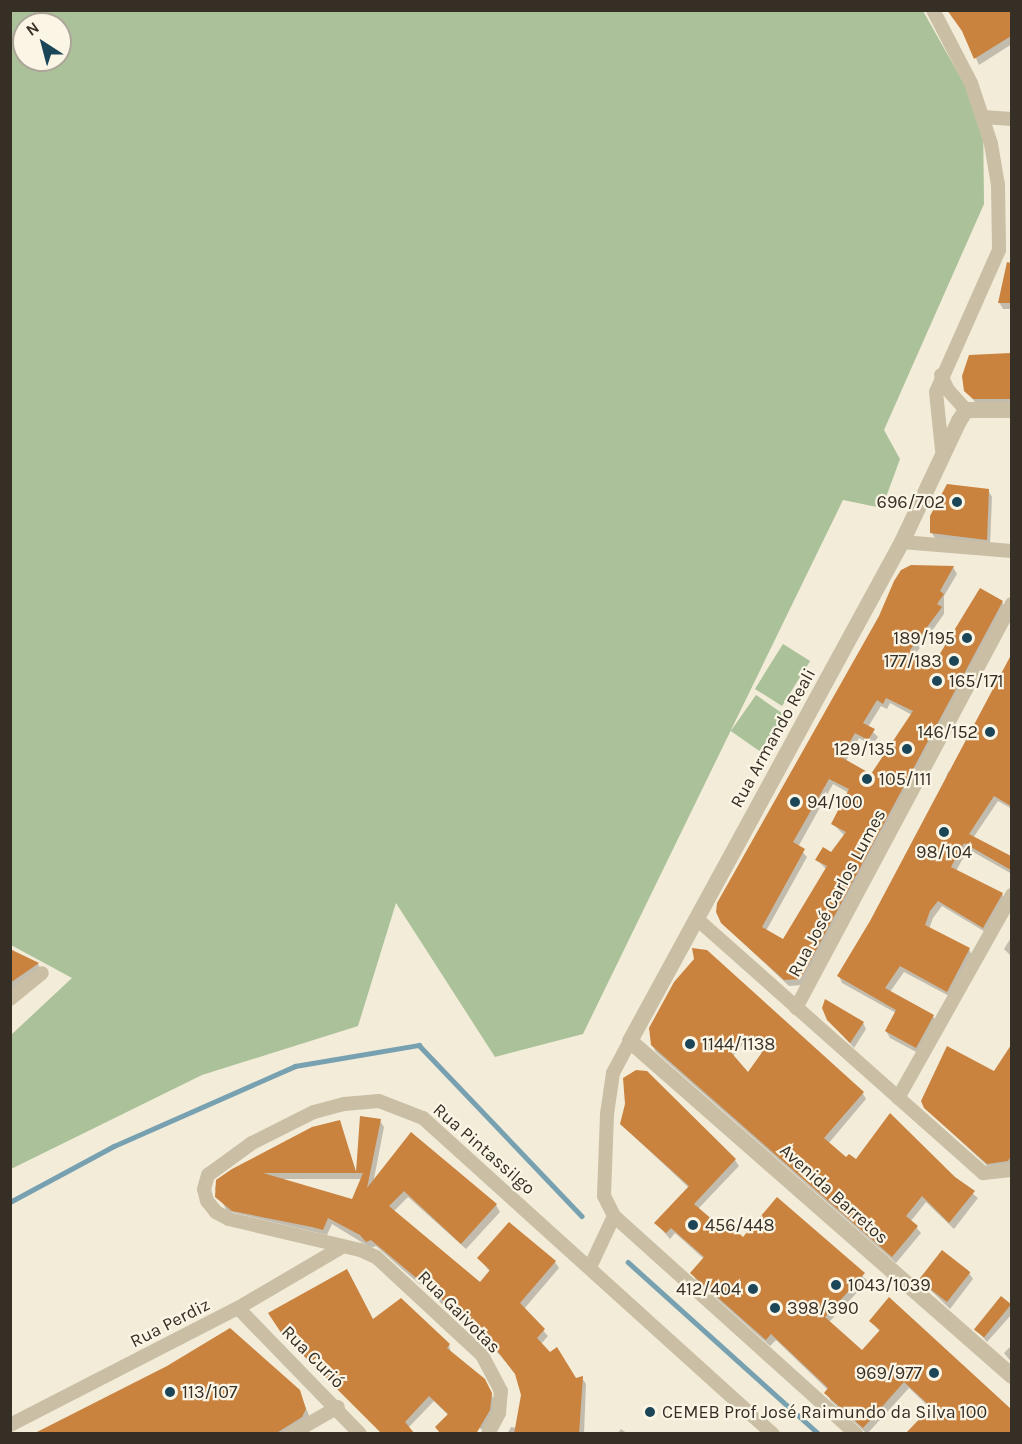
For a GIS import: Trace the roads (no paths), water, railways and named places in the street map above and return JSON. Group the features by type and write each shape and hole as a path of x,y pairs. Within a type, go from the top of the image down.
{"street":[{"path":"933,10 971,83 983,117 998,185 1005,250 941,375 936,392 942,450"},
{"path":"983,117 1011,119"},
{"path":"941,375 948,390 966,410 1011,410"},
{"name":"Rua Armando Reali","path":"630,1041 902,542 942,450 966,410"},
{"path":"902,542 1011,551"},
{"name":"Rua José Carlos Lumes","path":"796,1008 1011,604"},
{"path":"898,1098 1011,895"},
{"path":"697,919 983,1173 1011,1170"},
{"path":"10,999 42,973"},
{"path":"630,1041 613,1073 607,1114 604,1196 614,1216 856,1434"},
{"name":"Avenida Barretos","path":"630,1041 1011,1376"},
{"name":"Rua Pintassilgo","path":"342,1247 216,1212 207,1201 204,1188 208,1175 252,1143 314,1112 379,1101 423,1118 591,1265 773,1434"},
{"path":"591,1265 614,1216"},
{"name":"Rua Perdiz","path":"10,1425 238,1308 342,1247"},
{"name":"Rua Gaivotas","path":"342,1247 376,1257 482,1355 501,1391 499,1413 488,1434"},
{"name":"Rua Curió","path":"238,1308 338,1407 360,1434"},
{"path":"291,1434 338,1407"}],"waterway":[{"path":"10,1202 114,1146 295,1066 419,1045 582,1216"},
{"path":"628,1262 819,1434"}],"place":[{"name":"696/702","path":"957,502"},
{"name":"189/195","path":"967,638"},
{"name":"177/183","path":"954,661"},
{"name":"165/171","path":"937,681"},
{"name":"146/152","path":"990,732"},
{"name":"129/135","path":"907,749"},
{"name":"105/111","path":"867,779"},
{"name":"94/100","path":"795,802"},
{"name":"98/104","path":"944,832"},
{"name":"1144/1138","path":"690,1044"},
{"name":"456/448","path":"693,1225"},
{"name":"1043/1039","path":"836,1285"},
{"name":"412/404","path":"753,1289"},
{"name":"398/390","path":"775,1308"},
{"name":"969/977","path":"934,1373"},
{"name":"113/107","path":"170,1392"},
{"name":"CEMEB Prof José Raimundo da Silva 100","path":"650,1412"}]}
